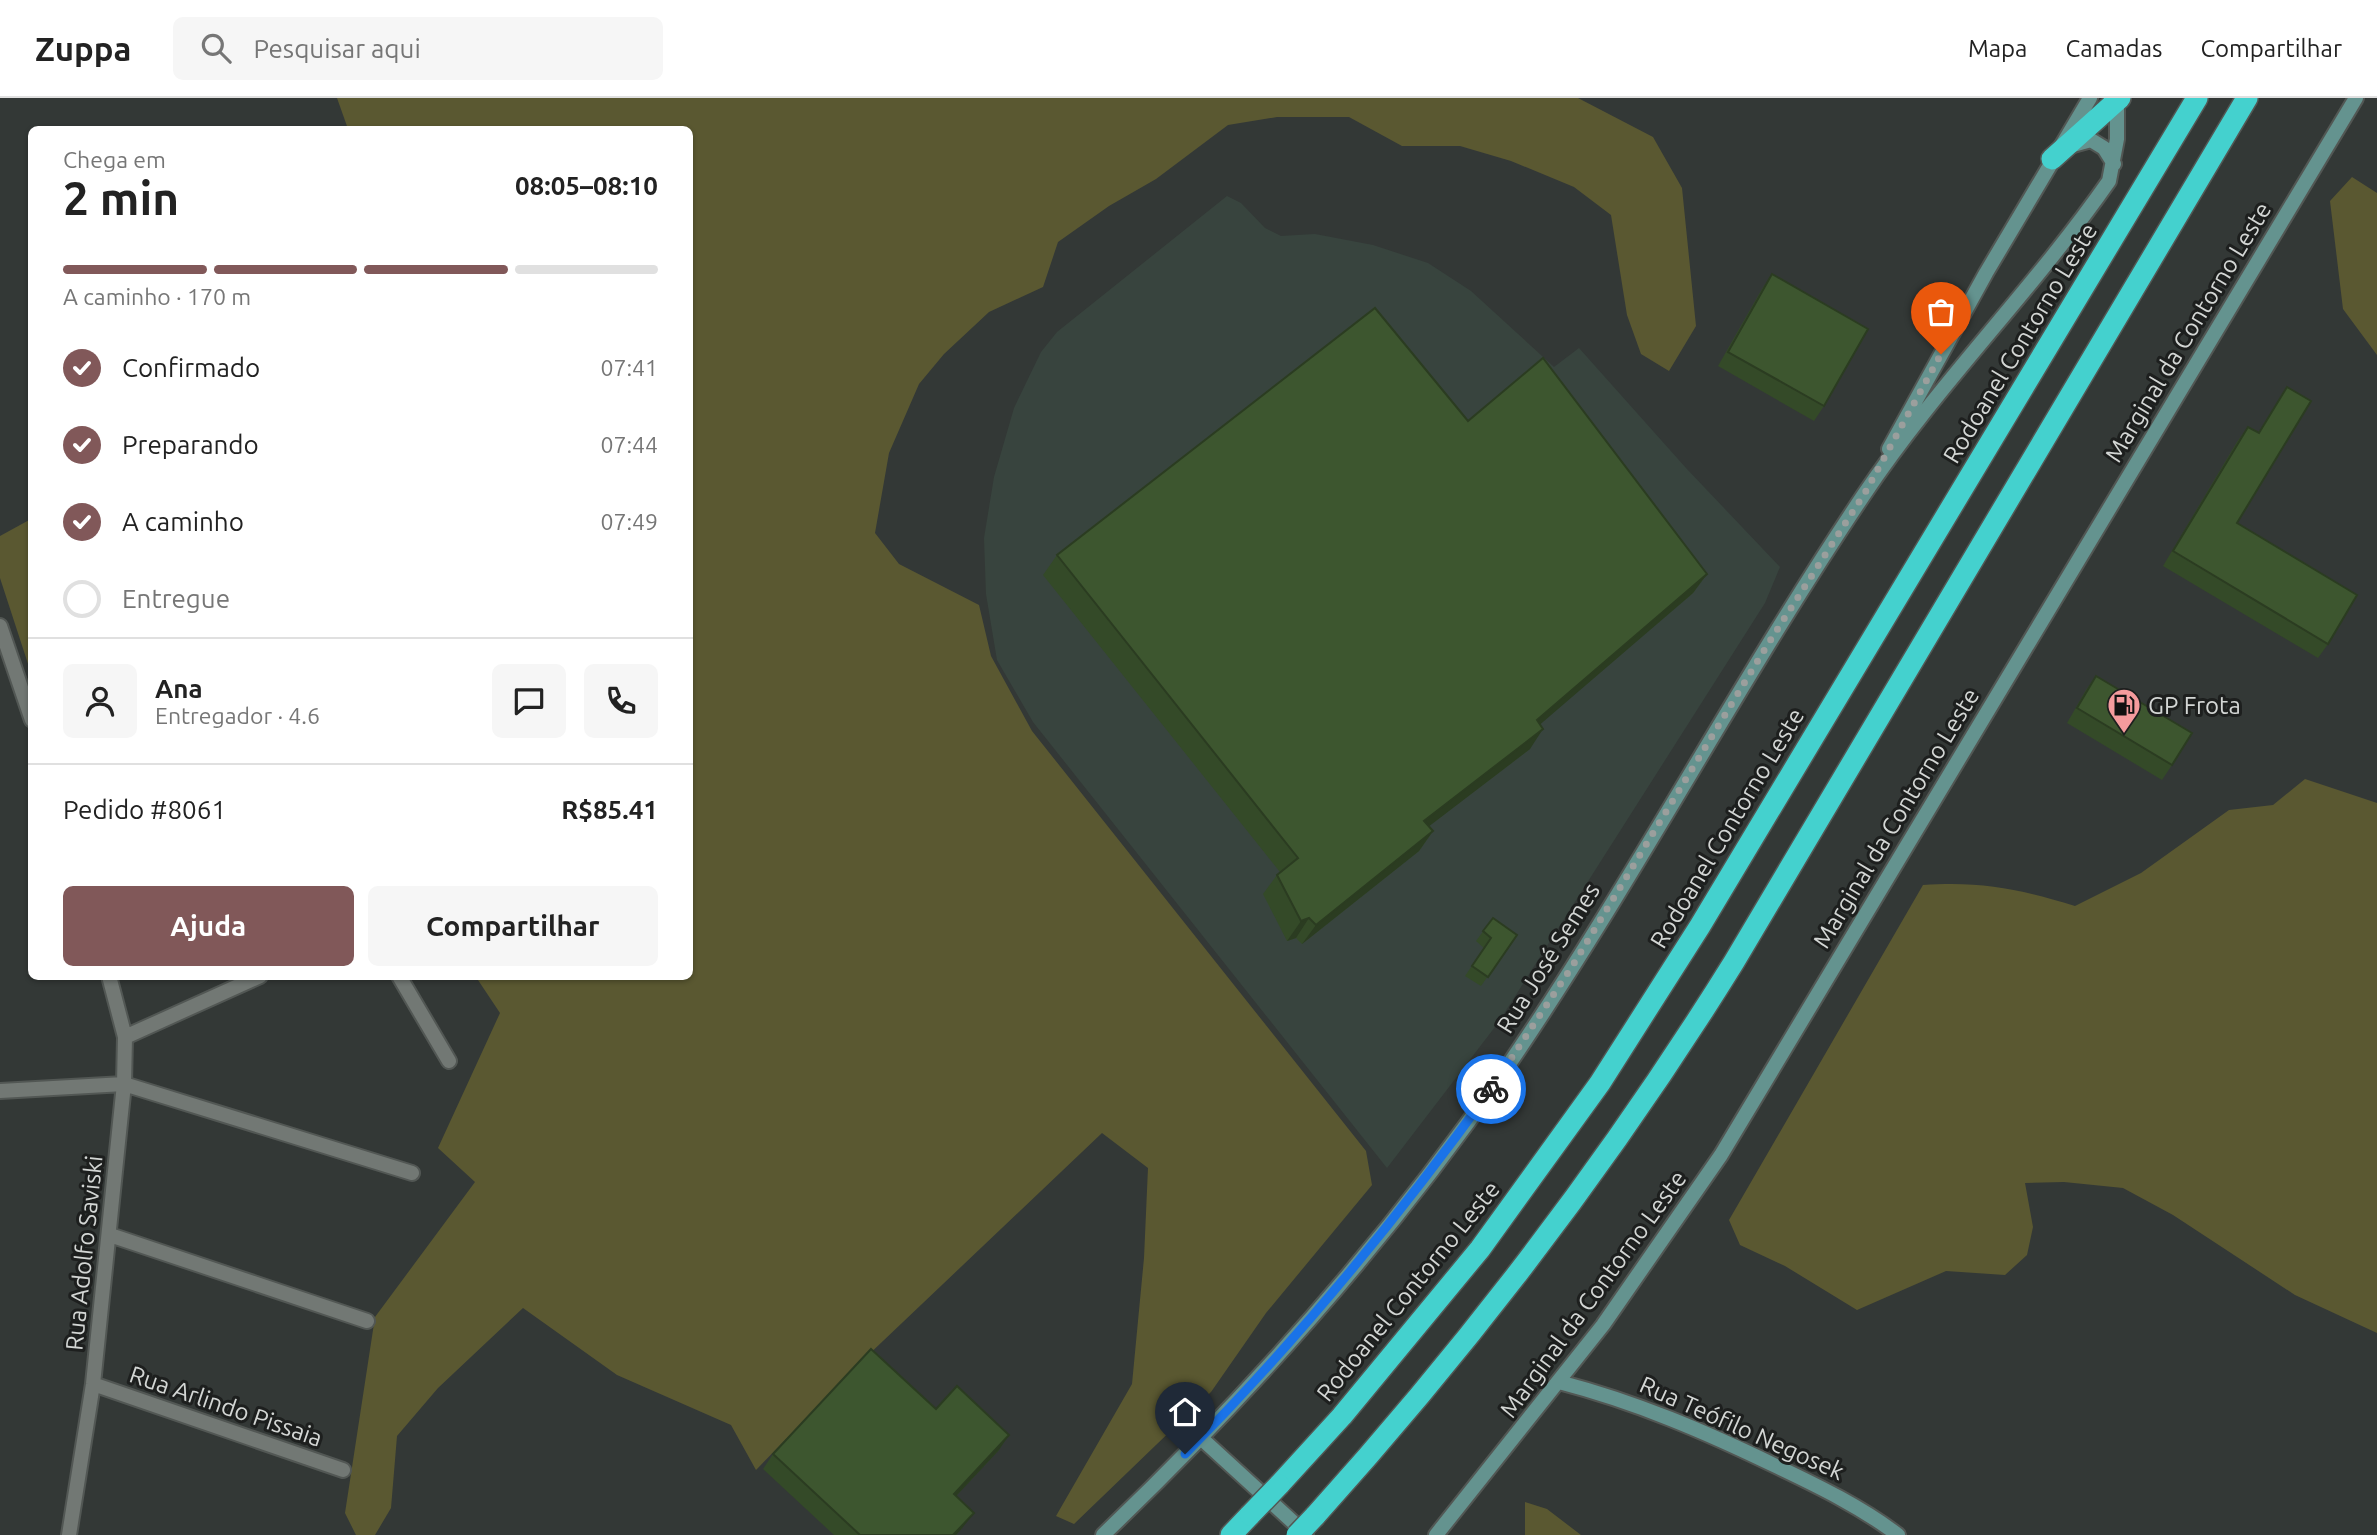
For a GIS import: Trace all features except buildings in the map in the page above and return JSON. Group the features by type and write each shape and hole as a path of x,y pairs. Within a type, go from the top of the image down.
{"highway":[{"name":"Rodoanel Contorno Leste","path":"1231,1535 1342,1416 1480,1249 1600,1083 1700,926 2197,98"},
{"path":"1297,1535 1311,1526 1533,1255 1583,1188 1684,1041 2247,98"},
{"path":"2052,159 2118,99"}],"main road":[{"name":"Rua José Semes","path":"1103,1535 1201,1438 1313,1316 1370,1248 1499,1077 1573,965 1768,644 1866,491 2052,159 2090,98"},
{"name":"Marginal da Contorno Leste","path":"1436,1535 1559,1382 1644,1270 1721,1155 2356,98"},
{"name":"Rua José Semes","path":"1866,491 1976,346 2109,181 2115,164 2118,99"},
{"path":"2052,159 2078,141 2091,140 2104,148 2115,164"},
{"name":"Rua Teófilo Negosek","path":"1559,1382 1615,1396 1703,1430 1841,1497 1898,1535"},
{"path":"1201,1438 1311,1526"}],"street":[{"path":"0,626 5,659 28,711"},
{"name":"Rua Adolfo Saviski","path":"69,1535 93,1384 124,1084 125,1037 110,980"},
{"path":"125,1037 251,980"},
{"path":"401,980 449,1061"},
{"path":"0,1091 124,1084 412,1173"},
{"path":"110,1235 367,1321"},
{"name":"Rua Arlindo Pissaia","path":"93,1384 343,1471"}],"shaded area":[{"path":"337,98 1578,98 1653,137 1682,188 1696,326 1669,371 1641,354 1627,315 1611,215 1574,187 1511,161 1460,146 1402,146 1349,117 1277,117 1228,125 1156,179 1109,206 1058,242 1043,287 989,312 944,354 919,384 889,453 875,533 899,564 979,605 991,656 1032,731 1366,1151 1372,1185 1266,1313 1211,1392 1074,1524 1056,1516 1132,1384 1144,1258 1148,1168 1102,1133 863,1360 756,1470 731,1425 617,1375 523,1308 438,1388 397,1436 391,1508 375,1535 356,1535 345,1513 375,1317 475,1182 438,1148 500,1013 478,980 693,980 693,126 347,126"},
{"path":"2352,177 2377,193 2377,355 2343,309 2330,201"},
{"path":"1227,196 1241,203 1265,228 1281,236 1315,234 1373,245 1428,263 1471,291 1554,367 1579,348 1686,468 1780,567 1765,603 1498,1023 1387,1168 1033,722 997,660 986,594 984,538 994,477 1014,408 1041,352 1057,332"},
{"path":"28,521 28,664 0,578 0,536"},
{"path":"2305,779 2377,803 2377,1333 2295,1295 2173,1215 2123,1188 2064,1182 2025,1183 2033,1227 2027,1255 2005,1275 1946,1271 1857,1310 1785,1266 1740,1245 1729,1220 1923,885 1982,885 2036,895 2075,906 2141,873 2229,810 2273,805"},
{"path":"1525,1502 1547,1509 1581,1535 1525,1535"}],"way so far":[{"path":"1491,1089 1573,965 1768,644 1866,491 1941,354"}],"place":[{"name":"GP Frota","path":"2124,735"}],"route":[{"path":"1185,1454 1247,1390 1356,1265 1416,1191 1491,1089"}]}
